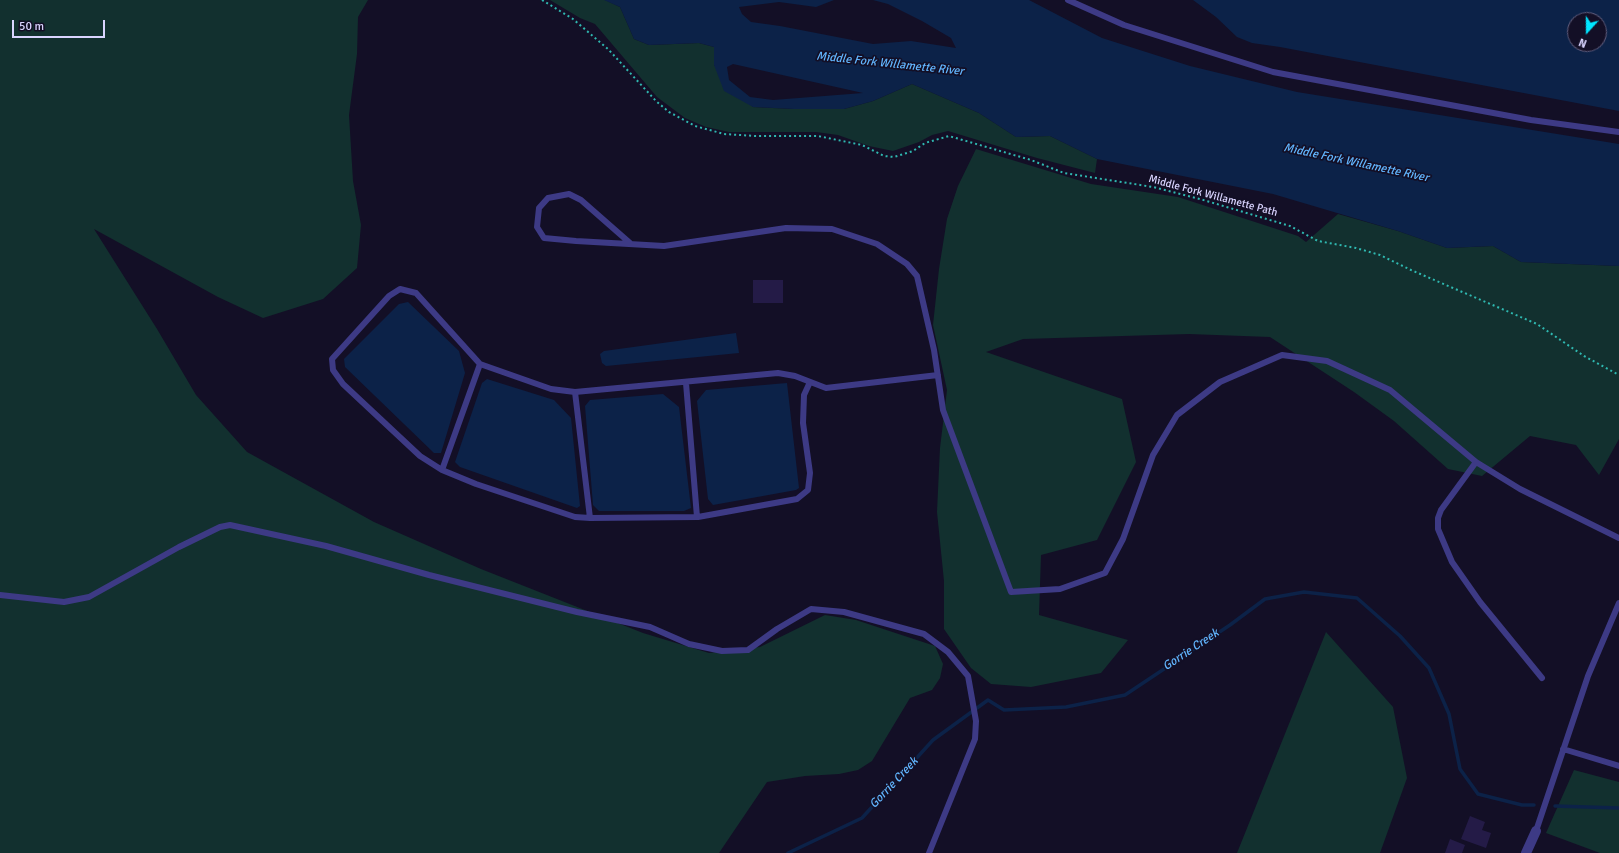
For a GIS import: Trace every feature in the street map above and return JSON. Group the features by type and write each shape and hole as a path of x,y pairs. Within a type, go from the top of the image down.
{"street":[{"path":"1526,853 1536,831"}],"lane":[{"path":"1068,0 1124,24 1273,72 1531,120 1619,132"},
{"path":"630,243 581,200 569,194 548,198 539,208 536,226 544,238 576,242 630,243 664,246 786,228 832,229 877,244 907,264 917,276 938,375 943,410 1012,592 1060,589 1105,573 1122,539 1153,455 1178,415 1220,382 1282,354 1327,360 1390,390 1476,462 1520,489 1619,538"},
{"path":"810,382 804,395 803,422 810,473 808,490 797,499 697,518 590,518 575,517 476,484 442,470 420,456 343,384 333,370 332,359 389,296 400,289 416,293 480,364 551,389 575,392 686,383 778,373 795,376 826,388 938,375"},
{"path":"442,470 480,364"},
{"path":"686,383 697,518"},
{"path":"575,392 590,518"},
{"path":"1476,462 1441,510 1438,518 1438,529 1452,562 1480,602 1542,678"},
{"path":"0,595 64,602 89,597 179,547 220,528 230,525 326,546 429,575 577,612 650,627 689,644 722,651 748,650 777,629 811,609 844,612 924,634 948,652 968,676 974,710 974,739 929,853"},
{"path":"1536,831 1588,676 1619,603"},
{"path":"1563,749 1619,766"}],"path":[{"name":"Middle Fork Willamette Path","path":"542,0 573,19 608,49 665,108 695,126 724,134 818,136 862,145 884,156 894,157 914,151 925,143 949,136 1031,160 1064,173 1153,187 1200,199 1290,226 1318,241 1356,248 1380,255 1411,270 1537,324 1584,356 1619,375"}],"green space":[{"path":"0,0 368,0 358,17 357,54 349,115 353,181 361,225 357,268 323,299 263,318 218,297 94,229 157,329 196,395 247,452 374,522 481,569 643,633 709,653 760,647 825,615 856,620 935,646 943,664 940,678 932,690 910,698 872,761 858,770 839,774 805,776 767,782 719,853 0,853"},
{"path":"550,0 605,0 620,7 634,39 649,45 699,43 714,47 714,65 753,107 844,109 873,101 912,84 979,113 1016,137 1050,136 1097,159 1095,173 1037,158 948,131 932,135 919,142 893,151 869,146 838,135 816,132 729,132 706,127 685,118 657,97 595,24 580,18"},
{"path":"976,149 1091,184 1178,197 1298,236 1306,242 1338,214 1398,231 1447,248 1493,246 1521,262 1619,266 1619,439 1599,475 1576,445 1530,436 1482,476 1448,469 1394,421 1354,392 1270,337 1189,334 1023,339 986,352 1122,399 1136,462 1097,540 1041,555 1039,615 1128,640 1101,673 1031,687 991,684 971,668 944,629 944,581 937,512 940,448 947,390 933,325 939,269 947,219 958,186"},
{"path":"1326,632 1393,707 1407,778 1380,853 1237,853"},
{"path":"1574,770 1619,782 1619,853 1600,853 1546,833"}],"water":[{"name":"Middle Fork Willamette River","path":"604,0 834,0 816,7 779,2 739,7 742,14 751,22 780,26 873,44 911,41 956,48 951,38 922,21 888,4 873,0 1029,0 1102,38 1190,66 1297,92 1619,144 1619,266 1521,262 1493,246 1447,248 1398,231 1273,194 1097,159 1050,136 1016,137 979,113 912,84 873,101 844,109 753,107 724,91 714,65 714,47 699,43 649,45 634,39 620,7","holes":["733,64 863,93 773,100 750,97 729,80 727,67"]},
{"path":"1193,0 1619,0 1619,111 1252,43 1237,37 1216,17"},
{"path":"408,302 459,351 465,373 441,453 434,453 345,367 344,359 399,304"},
{"path":"736,333 739,353 606,366 602,363 600,354 604,351"},
{"path":"487,379 554,400 571,418 580,506 577,508 460,467 455,462 482,383"},
{"path":"787,383 799,488 796,490 713,505 708,499 697,401 706,390"},
{"path":"663,394 679,407 691,508 684,511 599,511 593,505 585,406 590,400"}],"building":[{"path":"753,280 783,280 783,303 753,303"},
{"path":"1470,816 1485,822 1482,830 1491,833 1486,848 1461,839"},
{"path":"1450,839 1465,845 1462,853 1445,853"}],"waterway":[{"name":"Gorrie Creek","path":"788,853 862,818 933,740 988,700 1004,710 1066,707 1125,695 1230,625 1265,599 1304,592 1357,598 1400,636 1429,668 1449,714 1460,769 1478,794 1522,805 1534,805"},
{"name":"Gorrie Creek","path":"1555,806 1619,808"}]}
